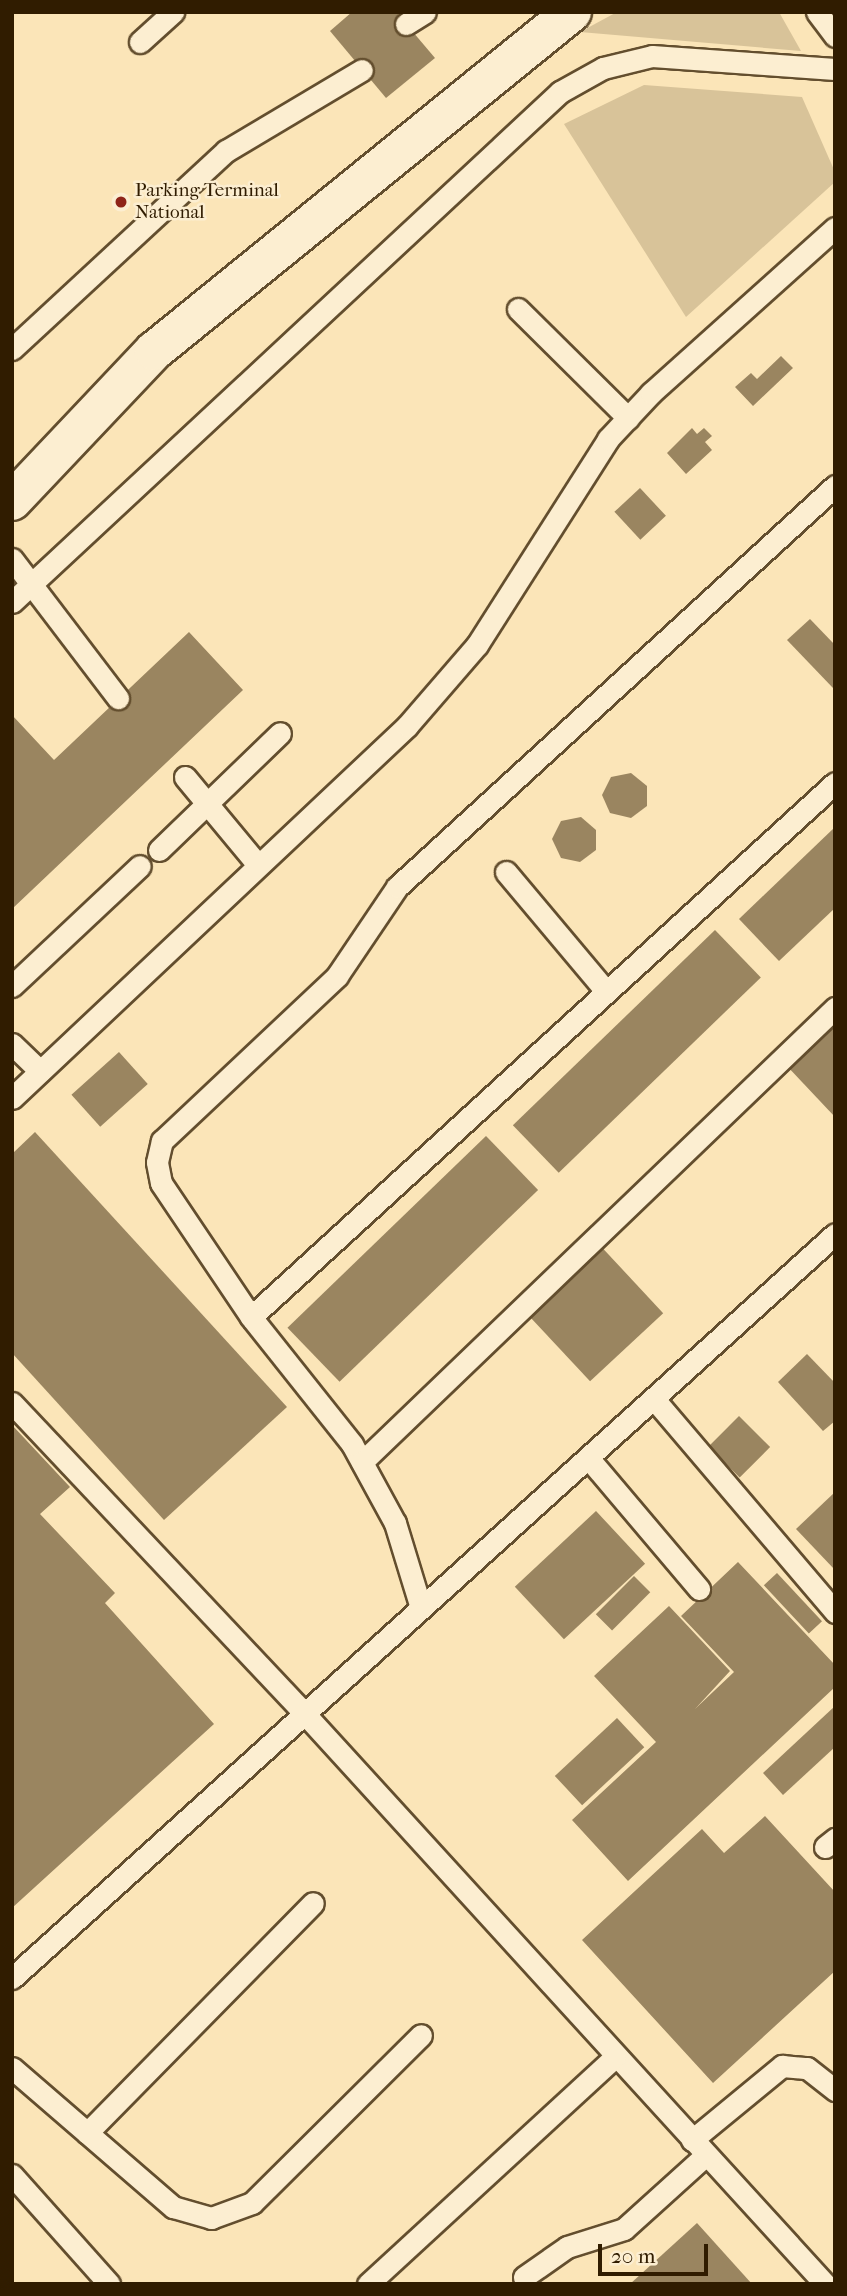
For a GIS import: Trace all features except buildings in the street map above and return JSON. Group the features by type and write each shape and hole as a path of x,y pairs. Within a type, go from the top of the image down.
{"street":[{"path":"12,501 154,351 572,12"}],"lane":[{"path":"140,42 173,12"},
{"path":"406,24 425,12"},
{"path":"817,12 835,36"},
{"path":"12,602 570,85 603,68 652,56 835,69"},
{"path":"12,349 226,151 362,70"},
{"path":"12,1098 443,687 508,601 581,475 628,418 835,228"},
{"path":"518,309 628,418"},
{"path":"421,1608 395,1523 362,1462 251,1317 161,1183 157,1162 162,1141 337,975 397,887 835,486"},
{"path":"12,559 118,698"},
{"path":"159,850 281,733"},
{"path":"186,777 258,865"},
{"path":"251,1317 605,990 835,783"},
{"path":"12,985 140,866"},
{"path":"506,872 605,990"},
{"path":"362,1462 835,1008"},
{"path":"12,1044 40,1071"},
{"path":"12,1978 421,1608 590,1460 835,1234"},
{"path":"654,1399 835,1612"},
{"path":"12,1403 304,1713 615,2057 825,2284"},
{"path":"590,1460 699,1589"},
{"path":"88,2133 313,1903"},
{"path":"12,2068 173,2207 198,2217 226,2217 252,2203 421,2035"},
{"path":"368,2284 615,2057"},
{"path":"524,2277 567,2247 624,2229 699,2147 782,2066 807,2068 835,2090"},
{"path":"12,2175 109,2284"}],"shaded area":[{"path":"617,12 779,12 801,51 580,32"},
{"path":"644,85 802,97 835,172 835,182 686,317 564,124"}],"place":[{"name":"Parking Terminal National","path":"121,202"}]}
